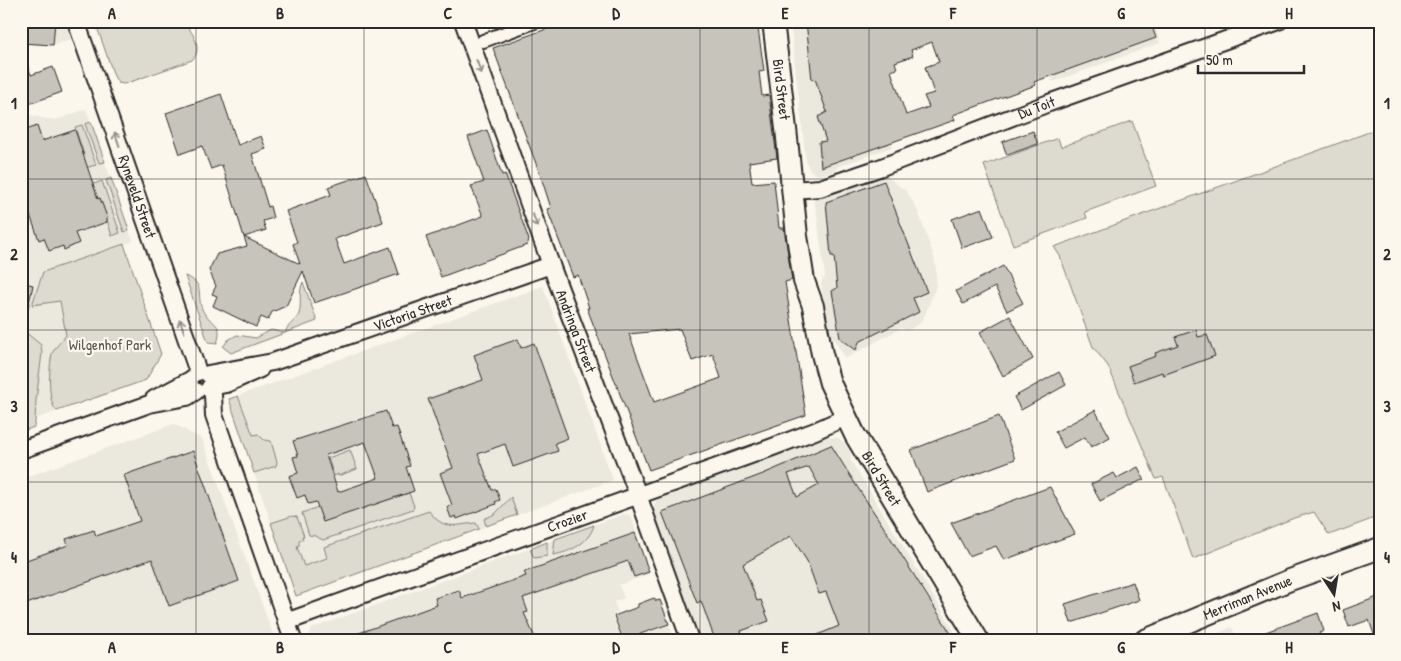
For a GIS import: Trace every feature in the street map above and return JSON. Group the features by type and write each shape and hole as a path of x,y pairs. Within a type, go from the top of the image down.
{"street":[{"name":"Ryneveld Street","path":"76,21 201,384 202,404 214,415 292,640"},
{"name":"Andringa Street","path":"463,21 690,640"},
{"path":"482,41 537,21"},
{"name":"Bird Street","path":"773,21 798,189 817,287 817,295 813,306 822,354 830,383 855,435 978,640"},
{"name":"Bird Street","path":"783,21 798,189"},
{"name":"Du Toit","path":"798,189 820,188 878,168 1040,106 1279,21"},
{"name":"Victoria Street","path":"21,450 149,404 156,398 201,384 226,384 272,362 551,265"},
{"name":"Crozier","path":"286,622 788,441 846,417"},
{"name":"Merriman Avenue","path":"1145,640 1290,580 1380,548"}],"shaded area":[{"path":"21,21 68,21 74,38 53,45 21,43"},
{"path":"790,21 806,21 853,37 892,147 837,167 835,171 825,174 817,175 810,170 806,162"},
{"path":"1032,21 1159,21 1155,23 1160,43 1053,82"},
{"path":"86,109 133,241 124,245 161,354 146,380 21,424 21,112 56,120"},
{"path":"881,175 889,178 907,192 917,209 934,257 936,286 925,315 919,324 907,331 901,328 845,359 835,340 830,340 821,283 825,276 814,200"},
{"path":"543,286 613,480 296,596 229,399"},
{"path":"174,424 202,439 275,640 21,640 21,479"},
{"path":"827,437 839,438 847,446 851,455 850,459 960,640 698,640 653,515 657,499"},
{"path":"624,514 629,515 632,519 650,574 619,585 624,598 614,602 618,612 612,615 622,640 311,640 309,633 313,628"},
{"path":"669,625 675,640 628,640"},
{"path":"1232,627 1237,640 1202,640"}],"green space":[{"path":"95,21 183,21 195,40 197,51 192,60 124,84 118,83"},
{"path":"1132,121 1156,186 1085,212 1087,218 1013,245 984,165 1058,138 1061,147"},
{"path":"91,122 105,162 99,163 85,124"},
{"path":"82,125 96,165 85,168 81,156 84,155 75,127"},
{"path":"1380,128 1380,516 1329,535 1314,512 1294,518 1193,559 1163,477 1156,479 1108,366 1093,347 1060,256 1054,247"},
{"path":"111,178 129,230 124,232 106,180"},
{"path":"102,181 120,233 112,236 100,198 96,199 91,185"},
{"name":"Wilgenhof Park","path":"124,244 161,354 146,380 57,411 50,393 51,360 53,352 66,335 60,301 32,305 43,272"},
{"path":"185,276 196,282 198,286 202,309 208,318 215,323 219,331 217,343 208,342"},
{"path":"303,282 317,321 285,333 299,314"},
{"path":"271,330 285,333 231,353 223,347 228,340 237,335 256,338"},
{"path":"24,331 41,345 42,353 34,427 21,432 21,343"},
{"path":"238,396 253,435 258,434 264,440 271,441 277,462 276,466 254,473 229,399"},
{"path":"350,450 357,469 334,476 328,458"},
{"path":"409,493 414,506 413,509 323,540 309,535 302,513 318,507 323,521"},
{"path":"511,497 517,515 486,526 484,519 495,514"},
{"path":"429,511 440,522 445,524 476,523 479,529 296,596 271,523 292,516 297,517 304,536 302,536 303,539 299,541 299,546 297,547 304,566 327,558 324,547"},
{"path":"594,525 584,542 566,552 553,555 555,539"},
{"path":"547,542 547,556 534,558 530,549"}],"building":[{"path":"21,21 55,21 53,45 21,43"},
{"path":"569,21 757,21 764,71 759,72 762,96 769,95 777,158 749,162 752,183 774,181 779,228 784,228 792,280 785,282 806,415 649,470 587,308 589,308 578,275 573,277 547,209 551,208 541,177 493,48","holes":["680,329 692,361 713,354 721,378 654,402 629,334"]},
{"path":"806,21 1150,21 1156,38 1034,82 1036,85 953,115 955,120 821,167 819,142 826,141 818,117 827,112 815,79 812,80","holes":["932,42 939,62 925,67 934,93 924,96 929,107 906,115 891,71 897,69 895,62 913,56 911,50"]},
{"path":"23,51 31,75 53,67 62,92 26,105 21,92 21,52"},
{"path":"221,94 238,145 261,136 266,149 252,154 273,218 263,221 266,230 244,237 222,165 211,169 202,146 180,154 166,113"},
{"path":"37,126 42,141 75,130 98,199 100,198 107,217 107,222 75,233 79,243 64,250 63,246 49,251 44,238 39,240 21,190 21,132"},
{"path":"487,130 502,175 505,174 529,240 527,245 441,277 426,237 483,216 471,186 484,182 468,137"},
{"path":"1033,131 1038,144 1007,155 1002,142"},
{"path":"366,174 383,222 335,239 344,264 390,247 399,274 314,303 303,271 286,306 272,312 268,320 261,317 256,327 213,306 217,296 212,294 216,286 209,270 217,254 247,246 244,237 300,264 293,244 297,242 286,211 331,195 328,187"},
{"path":"884,181 927,292 913,298 919,312 859,342 856,350 840,338 832,291 837,288 834,256 831,256 826,202"},
{"path":"982,208 993,237 962,248 952,219"},
{"path":"1003,266 1023,303 1007,311 995,287 963,304 956,291"},
{"path":"21,282 33,285 26,317 21,317"},
{"path":"1010,316 1033,359 1003,376 980,332"},
{"path":"1196,330 1198,337 1207,335 1215,356 1163,375 1162,372 1134,382 1128,366 1156,356 1155,353 1178,345 1175,337"},
{"path":"518,339 521,348 534,343 568,438 555,443 558,451 513,467 505,444 478,454 492,490 496,489 500,500 495,502 496,504 457,519 456,516 451,518 447,507 452,505 440,473 453,468 428,399 483,380 474,355"},
{"path":"1059,372 1066,385 1021,410 1014,397"},
{"path":"1095,410 1110,437 1091,447 1085,437 1064,448 1055,432"},
{"path":"386,411 392,428 397,427 410,466 406,467 414,491 323,522 316,502 308,504 305,495 297,498 289,476 298,473 293,457 298,456 293,441","holes":["365,442 378,478 338,492 326,455"]},
{"path":"999,416 1015,459 927,492 911,450"},
{"path":"831,445 955,640 810,640 810,638 839,626 826,592 819,594 807,561 791,536 743,564 757,601 761,600 769,621 741,631 744,640 715,640 701,601 697,603 662,512 763,474","holes":["809,467 819,485 797,497 788,474"]},
{"path":"193,451 239,581 169,606 152,559 21,606 21,562 68,545 66,539 94,530 96,536 140,521 124,475"},
{"path":"1138,467 1144,479 1100,501 1091,484 1114,473 1117,478"},
{"path":"1050,487 1075,534 1004,560 996,546 969,556 951,523"},
{"path":"635,533 649,572 634,577 628,561 523,598 528,612 524,613 536,640 345,640 345,638 437,605 435,598 459,590 462,598 526,576 524,572"},
{"path":"1133,582 1139,600 1071,623 1065,604"},
{"path":"1380,596 1380,640 1376,640 1369,620 1349,627 1343,610"},
{"path":"654,598 656,601 660,600 669,624 623,640 614,616 638,607 638,604"},
{"path":"1318,613 1324,631 1319,633 1321,636 1311,640 1250,640 1249,638"}]}
